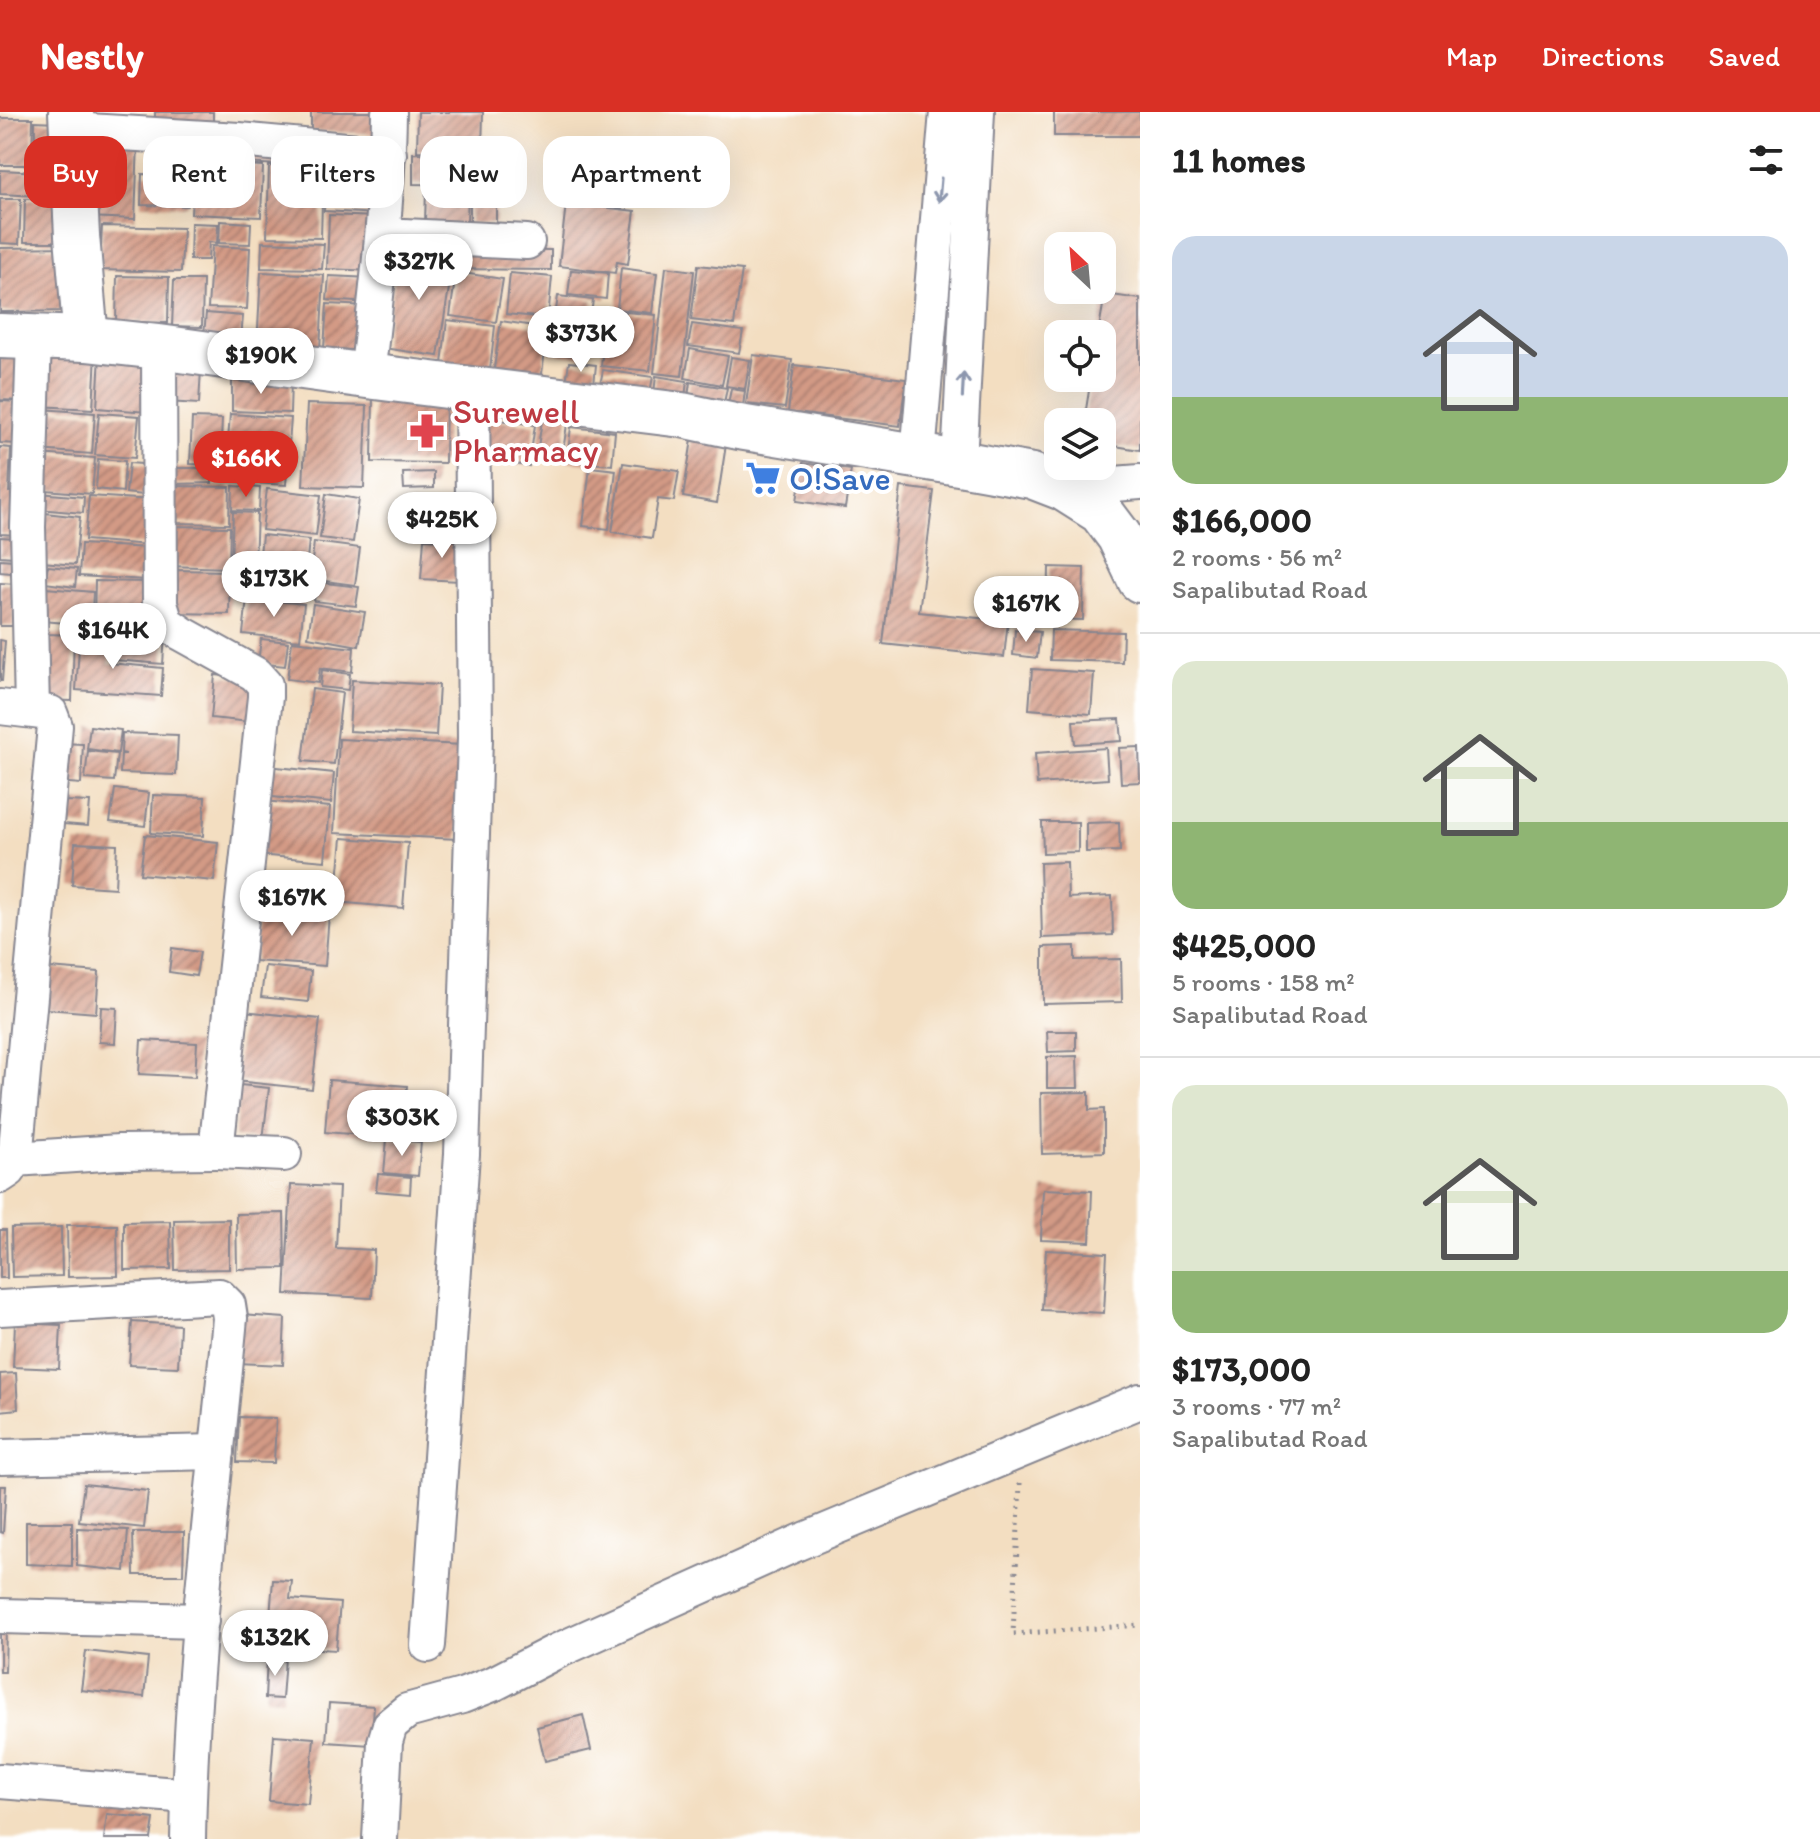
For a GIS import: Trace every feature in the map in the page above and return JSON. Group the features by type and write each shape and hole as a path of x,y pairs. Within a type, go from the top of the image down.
{"street":[{"path":"389,112 389,136"},
{"path":"939,459 947,112"},
{"path":"939,459 977,112"},
{"path":"86,339 71,121 239,126 293,136"},
{"path":"367,376 385,208"},
{"path":"383,235 527,242"},
{"path":"284,1154 119,1152 8,1167 55,726 50,713 16,708 28,527 17,337 86,339 159,347 682,415 1032,476 1063,488 1101,512 1119,536 1140,580"},
{"path":"159,347 160,604 166,623 255,674 265,685 216,1151"},
{"path":"428,1645 462,1154 475,738 472,388"},
{"path":"1063,488 1140,482"},
{"path":"0,1308 219,1296 228,1305 230,1318 201,1621 188,1839"},
{"path":"380,1839 385,1742 390,1725 407,1711 495,1683 553,1653 800,1542 1140,1401"},
{"path":"0,1457 217,1452"},
{"path":"0,1616 201,1621"},
{"path":"0,1781 189,1796"}],"path":[{"path":"1021,1450 1013,1634 1140,1625"}],"building":[{"path":"155,112 213,112 213,121 155,123"},
{"path":"311,112 381,112 380,134 311,131"},
{"path":"418,112 483,112 482,136 420,136 420,151 417,151"},
{"path":"1054,112 1140,112 1140,136 1054,136"},
{"path":"0,118 33,118 33,136 24,136 24,165 0,165"},
{"path":"35,121 56,122 56,136 35,136"},
{"path":"127,143 138,143 135,219 87,217 87,208 127,208"},
{"path":"255,153 271,154 271,165 255,164"},
{"path":"413,153 420,153 420,184 413,184"},
{"path":"255,166 263,166 261,217 191,214 191,208 255,208"},
{"path":"271,166 271,208 322,208 321,238 267,237"},
{"path":"0,170 24,171 24,195 0,194"},
{"path":"142,174 143,174 143,205"},
{"path":"0,199 21,199 19,244 0,243"},
{"path":"25,208 74,208 73,242 24,242"},
{"path":"324,208 379,208 379,214 324,211"},
{"path":"425,208 468,208 467,225 425,223"},
{"path":"470,208 496,208 496,223 470,223"},
{"path":"565,208 635,211 628,264 617,262 615,273 559,266"},
{"path":"329,215 377,217 375,271 327,269"},
{"path":"220,221 251,223 250,244 219,243"},
{"path":"191,223 218,224 217,243 209,242 208,260 190,260"},
{"path":"102,226 183,228 181,272 100,270"},
{"path":"262,242 324,244 322,269 261,268"},
{"path":"212,246 250,248 247,309 208,308"},
{"path":"72,247 72,311 0,312 0,248"},
{"path":"400,248 454,257 438,356 383,348"},
{"path":"456,249 551,250 551,270 456,269"},
{"path":"698,265 742,270 734,325 691,320"},
{"path":"666,267 694,271 682,376 654,373"},
{"path":"621,268 657,273 652,313 617,309"},
{"path":"571,270 608,273 606,299 568,295"},
{"path":"261,272 324,275 320,350 257,347"},
{"path":"456,272 503,279 496,322 450,316"},
{"path":"510,273 552,277 548,318 506,314"},
{"path":"117,276 169,277 168,323 116,321"},
{"path":"329,276 371,278 369,303 327,300"},
{"path":"174,280 203,280 202,327 172,326"},
{"path":"558,296 593,300 585,357 550,352"},
{"path":"1116,296 1140,299 1140,450 1116,446 1116,408 1086,408 1089,392 1116,392 1116,320 1100,320 1103,304 1116,304"},
{"path":"327,304 368,306 365,351 324,348"},
{"path":"607,310 656,315 650,371 601,366"},
{"path":"206,313 243,316 241,338 204,335"},
{"path":"447,320 495,326 490,370 442,364"},
{"path":"501,321 548,328 541,381 493,375"},
{"path":"692,324 743,331 739,353 688,346"},
{"path":"0,343 27,344 24,401 0,400"},
{"path":"690,349 728,356 722,385 685,378"},
{"path":"42,351 96,354 93,409 38,406"},
{"path":"100,355 152,358 148,412 97,408"},
{"path":"753,355 792,360 785,408 746,404"},
{"path":"731,357 750,360 745,389 726,386"},
{"path":"569,362 596,365 594,385 566,382"},
{"path":"794,365 906,379 900,426 788,412"},
{"path":"170,367 201,369 199,404 167,402"},
{"path":"603,370 653,377 650,392 600,385"},
{"path":"656,376 687,381 685,397 654,393"},
{"path":"232,379 291,380 290,413 232,411"},
{"path":"690,382 727,388 724,403 688,397"},
{"path":"731,389 745,391 743,406 728,404"},
{"path":"373,394 446,396 445,463 372,462"},
{"path":"0,401 21,402 19,444 0,443"},
{"path":"307,404 367,406 364,488 303,486"},
{"path":"544,407 569,411 563,451 538,447"},
{"path":"41,409 95,413 92,454 37,450"},
{"path":"99,413 139,416 135,458 95,455"},
{"path":"230,414 291,418 286,485 225,481"},
{"path":"192,418 222,419 220,465 190,464"},
{"path":"486,418 535,425 529,466 480,459"},
{"path":"571,427 615,432 612,465 567,461"},
{"path":"693,433 727,438 717,503 683,497"},
{"path":"0,447 11,448 9,492 19,492 17,535 0,534"},
{"path":"37,454 95,458 92,494 34,489"},
{"path":"98,459 125,461 123,492 96,489"},
{"path":"129,463 154,465 152,496 126,493"},
{"path":"623,463 679,471 674,501 658,499 652,538 612,532"},
{"path":"803,463 851,470 845,508 797,501"},
{"path":"590,467 616,470 609,529 583,526"},
{"path":"174,468 212,468 212,483 174,484"},
{"path":"434,472 434,488 404,489 403,473"},
{"path":"172,486 230,487 229,524 171,523"},
{"path":"233,486 260,488 259,511 232,510"},
{"path":"901,487 934,491 919,612 1008,621 1004,657 883,644"},
{"path":"267,489 321,495 316,536 262,530"},
{"path":"39,493 84,497 83,513 38,509"},
{"path":"326,494 359,499 353,542 320,538"},
{"path":"89,496 152,500 149,545 85,540"},
{"path":"36,512 80,517 75,565 31,561"},
{"path":"233,512 257,513 255,563 231,562"},
{"path":"169,526 230,527 229,568 168,566"},
{"path":"262,535 309,540 305,578 258,573"},
{"path":"0,537 15,538 14,557 0,556"},
{"path":"424,539 463,541 460,581 421,579"},
{"path":"314,542 360,548 355,585 310,579"},
{"path":"81,544 148,548 146,580 79,576"},
{"path":"0,559 13,560 11,573 0,572"},
{"path":"48,566 77,569 75,587 45,583"},
{"path":"1049,567 1084,568 1083,620 1048,619"},
{"path":"173,570 230,571 229,614 172,613"},
{"path":"253,576 297,579 295,598 251,594"},
{"path":"95,581 145,582 144,623 94,622"},
{"path":"317,582 359,587 356,606 314,601"},
{"path":"0,583 16,584 13,626 0,626"},
{"path":"33,587 93,592 91,625 30,620"},
{"path":"247,598 304,604 300,640 243,634"},
{"path":"313,604 365,612 359,646 308,637"},
{"path":"1015,630 1040,632 1037,658 1013,655"},
{"path":"1051,630 1123,632 1122,662 1050,660"},
{"path":"116,632 165,636 163,664 114,660"},
{"path":"47,634 74,635 72,701 45,700"},
{"path":"80,635 111,638 109,663 163,668 161,696 76,690"},
{"path":"261,639 288,642 285,666 258,663"},
{"path":"0,640 5,641 2,681 0,681"},
{"path":"292,641 354,648 352,672 320,668 318,683 287,679"},
{"path":"1032,669 1094,673 1091,714 1029,709"},
{"path":"322,670 350,674 348,690 320,687"},
{"path":"215,675 255,679 250,722 211,718"},
{"path":"352,680 439,685 436,736 349,731"},
{"path":"312,689 342,693 334,764 303,761"},
{"path":"1120,719 1122,741 1075,744 1073,721"},
{"path":"90,726 121,730 118,753 87,749"},
{"path":"122,733 178,735 176,775 120,773 121,754 126,754 121,753"},
{"path":"339,739 463,745 458,839 334,833"},
{"path":"60,743 83,744 81,784 57,782"},
{"path":"1139,747 1140,782 1121,783 1119,748"},
{"path":"1106,748 1108,779 1037,784 1035,753"},
{"path":"88,751 117,754 114,781 85,779"},
{"path":"267,766 334,773 331,803 263,796"},
{"path":"115,789 149,793 145,826 110,822"},
{"path":"153,795 205,797 203,836 151,833"},
{"path":"65,801 90,802 88,826 64,824"},
{"path":"263,801 330,807 325,861 258,855"},
{"path":"1042,822 1078,822 1078,852 1043,853"},
{"path":"1119,822 1120,851 1086,852 1086,823"},
{"path":"145,835 218,842 214,881 140,874"},
{"path":"342,838 408,843 403,908 336,902"},
{"path":"75,843 117,845 115,888 72,885"},
{"path":"1067,862 1068,898 1112,896 1113,935 1042,938 1040,863"},
{"path":"258,910 329,915 325,966 255,961"},
{"path":"1075,946 1075,960 1121,959 1122,1002 1043,1004 1043,947"},
{"path":"172,948 200,952 196,976 169,972"},
{"path":"265,966 311,971 308,1002 261,997"},
{"path":"49,968 99,972 96,1013 47,1009"},
{"path":"101,1007 117,1008 115,1043 99,1042"},
{"path":"243,1011 320,1019 312,1089 235,1081"},
{"path":"1047,1031 1076,1031 1076,1051 1048,1052"},
{"path":"141,1040 197,1043 195,1077 139,1074"},
{"path":"1077,1056 1078,1088 1047,1088 1047,1057"},
{"path":"329,1080 407,1086 402,1138 325,1132"},
{"path":"240,1085 269,1088 263,1140 234,1137"},
{"path":"1089,1092 1089,1110 1104,1109 1104,1152 1042,1154 1041,1093"},
{"path":"387,1139 421,1142 418,1176 384,1173"},
{"path":"378,1174 411,1177 410,1194 376,1191"},
{"path":"291,1185 339,1187 336,1248 374,1250 372,1298 285,1294"},
{"path":"1043,1189 1092,1191 1090,1242 1041,1240"},
{"path":"284,1213 285,1268 237,1269 236,1214"},
{"path":"229,1219 229,1269 175,1270 174,1220"},
{"path":"170,1221 171,1269 124,1270 124,1222"},
{"path":"67,1225 117,1225 118,1276 68,1277"},
{"path":"61,1227 62,1276 12,1277 11,1228"},
{"path":"0,1230 6,1230 7,1278 0,1278"},
{"path":"1046,1250 1107,1253 1104,1313 1042,1310"},
{"path":"241,1315 285,1318 283,1365 238,1363"},
{"path":"132,1322 180,1325 178,1367 129,1365"},
{"path":"15,1323 61,1325 59,1369 13,1367"},
{"path":"16,1373 18,1409 0,1411 0,1374"},
{"path":"239,1417 276,1418 274,1463 237,1462"},
{"path":"84,1484 148,1491 144,1528 79,1521"},
{"path":"0,1486 6,1486 3,1533 0,1532"},
{"path":"26,1522 72,1522 72,1566 26,1564"},
{"path":"77,1528 128,1530 125,1571 77,1566"},
{"path":"133,1532 184,1532 183,1575 134,1575"},
{"path":"273,1580 292,1581 290,1599 340,1603 336,1650 287,1647 286,1653 267,1652"},
{"path":"0,1627 6,1627 5,1672 0,1672"},
{"path":"86,1651 148,1658 144,1697 81,1690"},
{"path":"267,1657 285,1658 282,1699 265,1698"},
{"path":"329,1703 374,1706 371,1745 326,1742"},
{"path":"583,1715 591,1750 545,1761 537,1727"},
{"path":"274,1735 314,1738 308,1804 269,1801"},
{"path":"107,1814 154,1819 151,1839 104,1839"}],"place":[{"name":"Surewell Pharmacy","path":"427,431"},
{"name":"O!Save","path":"763,478"}]}
